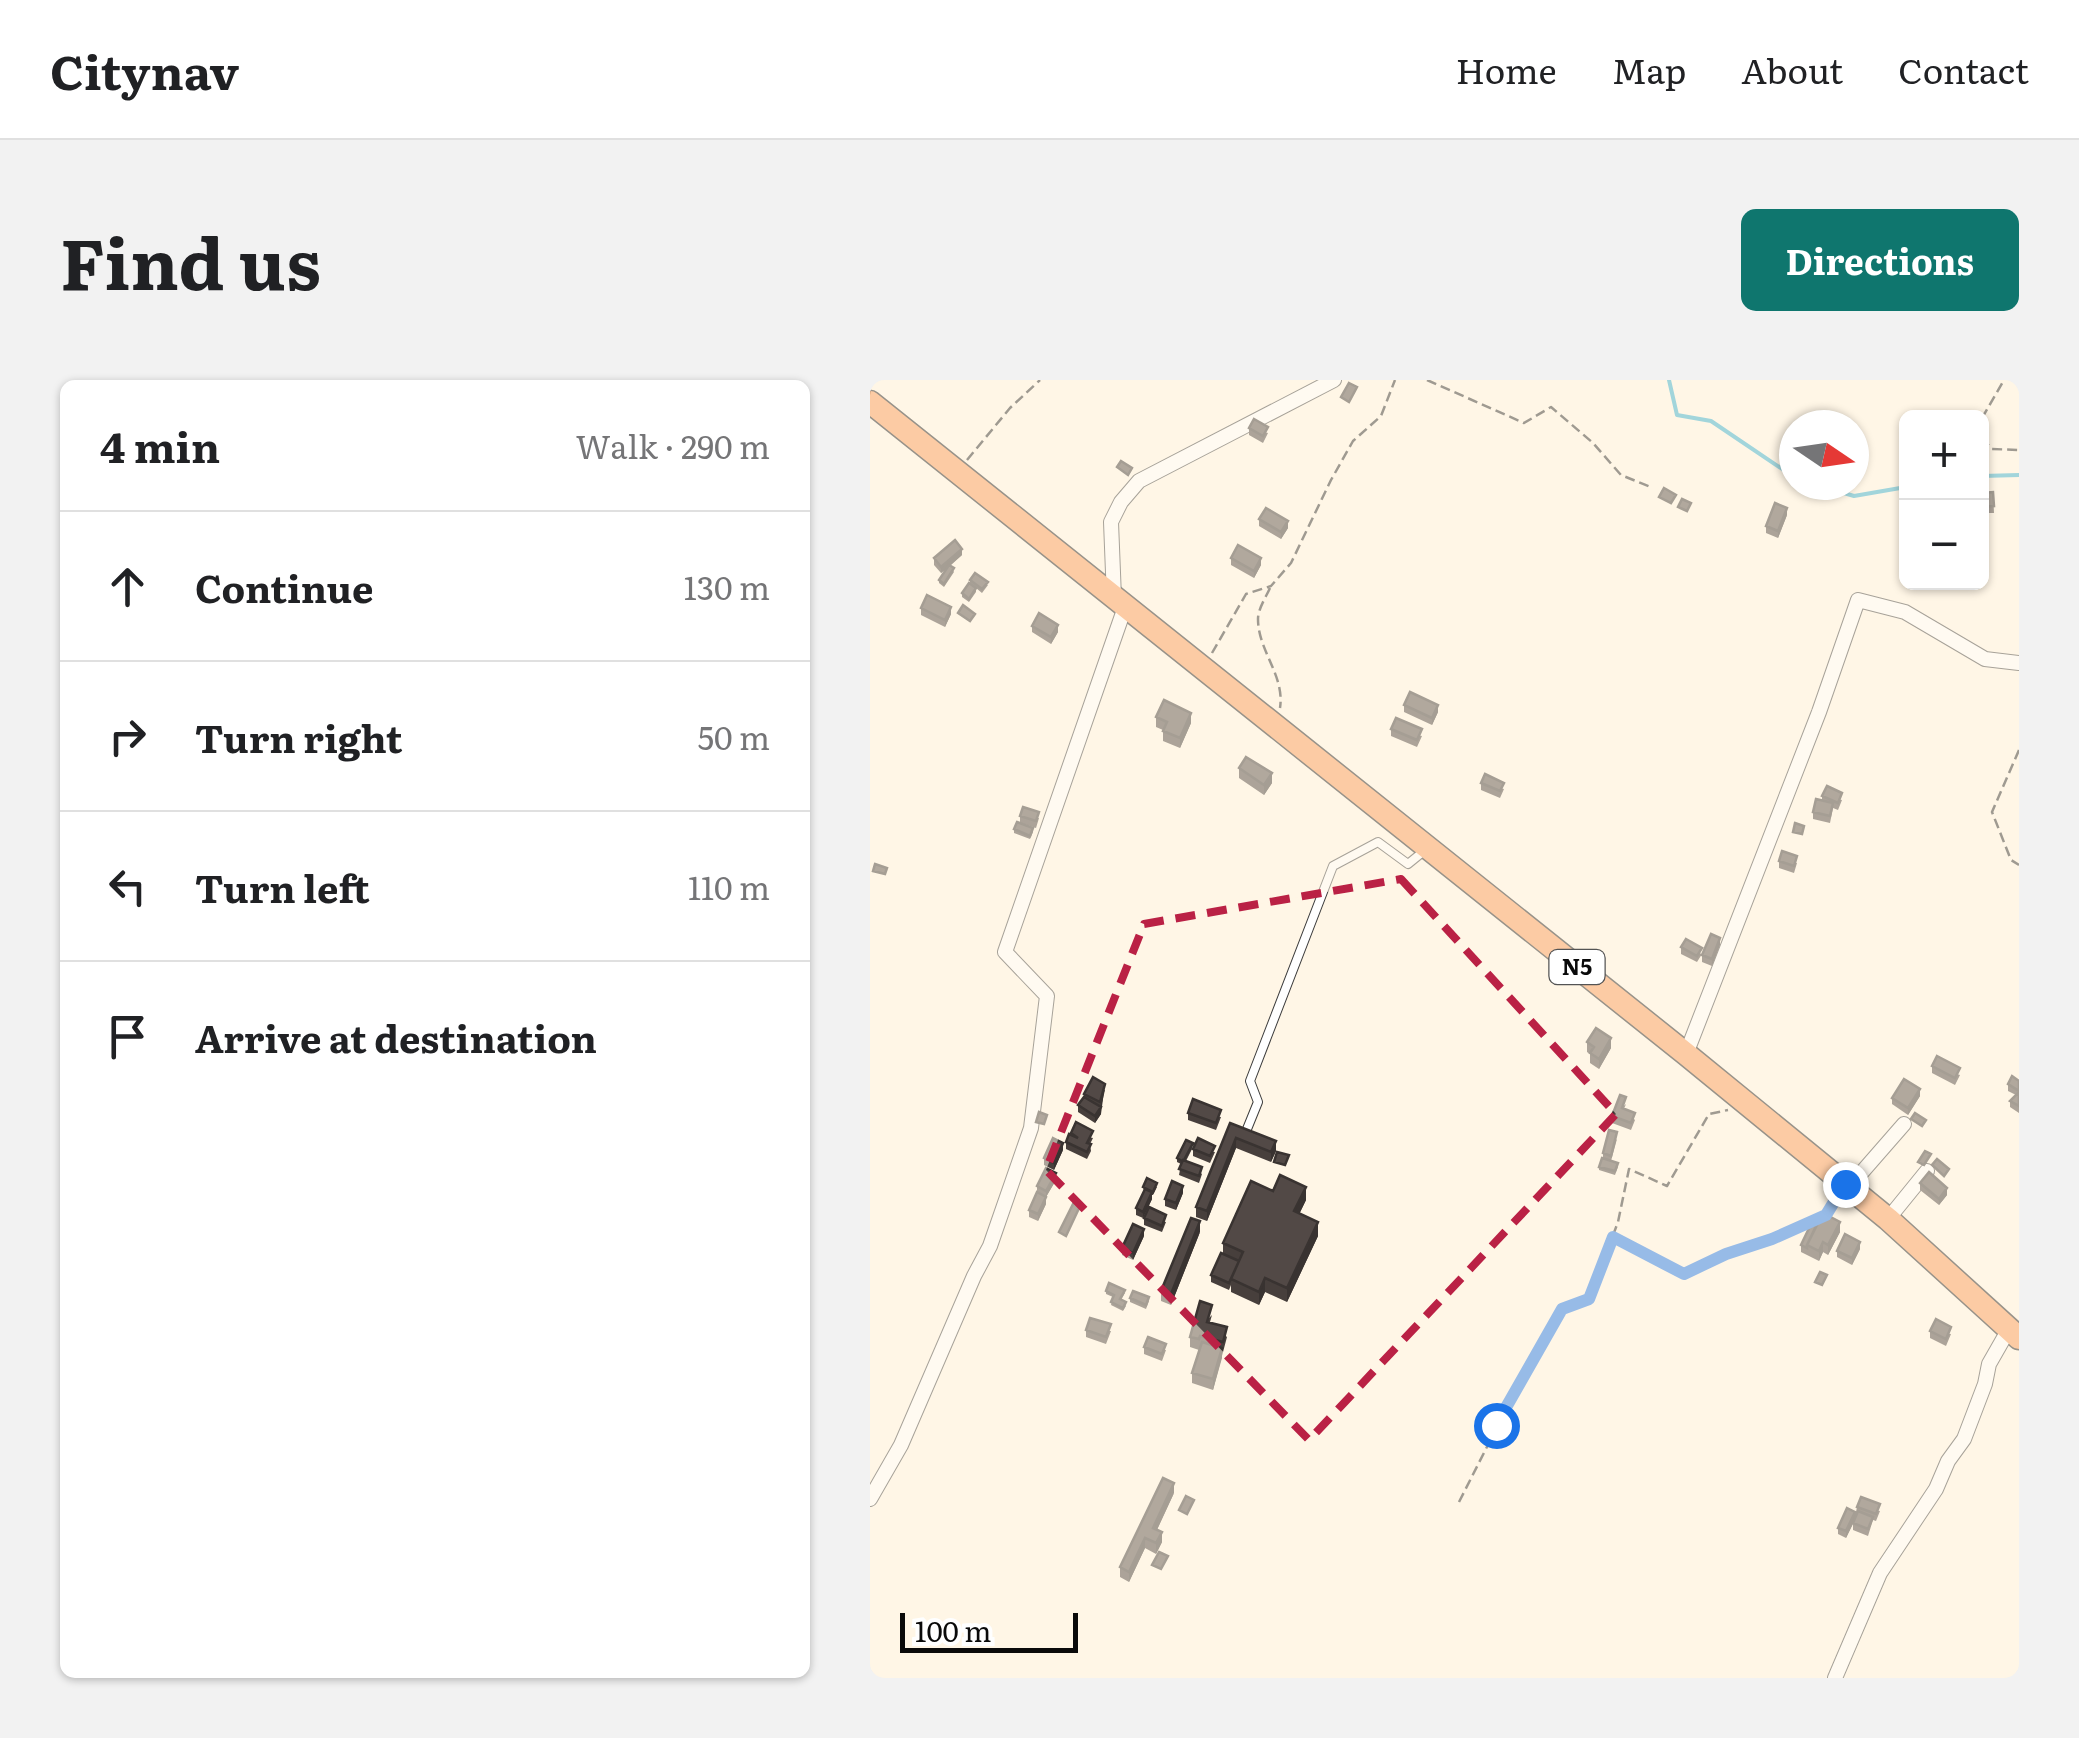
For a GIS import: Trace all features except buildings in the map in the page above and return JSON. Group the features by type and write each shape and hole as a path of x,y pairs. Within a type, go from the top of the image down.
{"highway":[{"name":"N5","path":"870,402 1686,1054 1888,1219 2014,1334"}],"street":[{"path":"870,1499 901,1445 990,1246 1031,1128 1047,996 1005,952 1119,603 1111,522 1121,502 1139,481 1334,380"},
{"path":"1686,1054 1819,712 1858,600 1905,612 1985,659 2019,663"},
{"path":"1847,1186 1904,1124"},
{"path":"1888,1219 1927,1171"},
{"path":"1835,1678 1880,1573 1964,1440 1985,1384 1988,1364 2014,1334"}],"lane":[{"path":"1245,1134 1258,1102 1250,1081 1333,866 1378,842 1408,864 1428,848"}],"path":[{"path":"958,473 1010,408 1040,380"},
{"path":"1277,727 1282,701 1280,682 1262,642 1257,616 1270,586 1291,563 1353,440 1382,416 1395,380"},
{"path":"1427,380 1524,423 1551,407 1593,443 1621,475 1653,488"},
{"path":"1987,410 2004,380"},
{"path":"1989,446 2019,450"},
{"path":"1202,668 1246,594 1270,586"},
{"path":"2019,750 1992,812 2011,860 2019,865"},
{"path":"1458,1502 1520,1380 1562,1309 1589,1299 1613,1237 1629,1170 1667,1186 1709,1114 1749,1106"},
{"path":"1613,1237 1684,1274 1826,1215 1847,1186"}],"highlighted area":[{"path":"1401,879 1616,1114 1309,1440 1046,1170 1144,924"}],"waterway":[{"path":"1669,380 1677,415 1711,421 1779,467"},
{"path":"1989,476 2019,475"},
{"path":"1869,493 1899,488"}],"route":[{"path":"1496,1425 1562,1309 1589,1299 1613,1237 1684,1274 1826,1215 1845,1184"}]}
